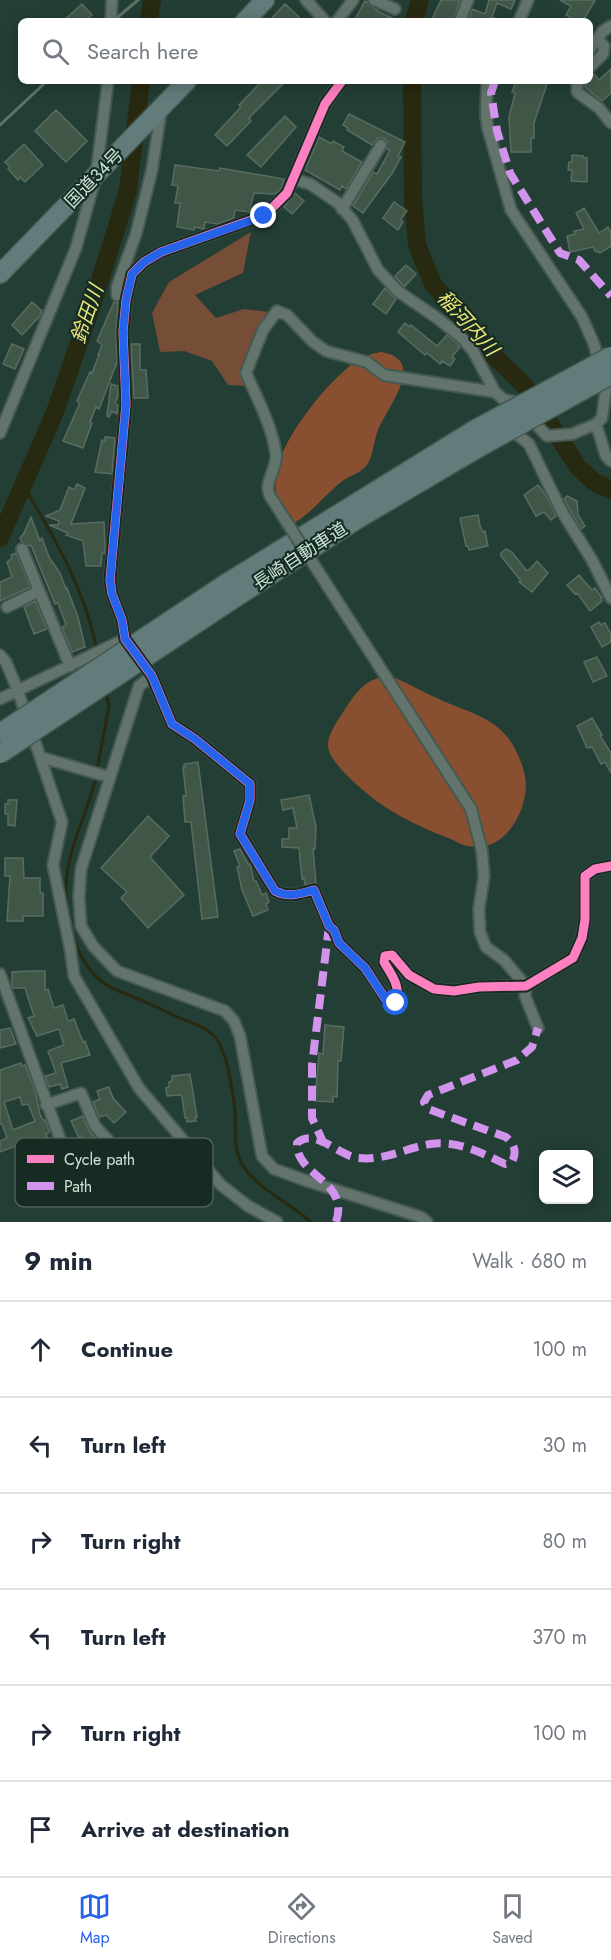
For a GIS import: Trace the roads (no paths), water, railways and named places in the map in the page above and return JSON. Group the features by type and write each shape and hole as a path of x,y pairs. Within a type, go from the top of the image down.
{"highway":[{"path":"248,18 265,0"},
{"name":"国道34号","path":"4,266 99,174 184,84"},
{"name":"長崎自動車道","path":"0,734 228,592 357,519 477,439 611,356"},
{"name":"長崎自動車道","path":"477,439 611,375"},
{"name":"長崎自動車道","path":"0,754 228,592"}],"street":[{"path":"111,18 112,0"},
{"path":"306,0 322,18"},
{"path":"340,18 353,0"},
{"path":"374,0 395,9"},
{"path":"461,18 468,0"},
{"path":"520,18 528,0"},
{"path":"593,45 603,31 611,26"},
{"path":"593,64 603,54 604,46 597,39"},
{"path":"0,433 76,248 99,174 108,84"},
{"path":"340,84 325,104 287,193 264,216 161,252 144,262 132,274 123,332 126,404 110,580 125,639 152,676 172,724 195,739 250,784 250,800 240,834 275,891 284,895 294,895 314,890 339,943 365,968 390,1006 396,1003 399,994 397,984 384,962 386,956 392,956 409,975 435,989 454,991 479,987 526,986 573,958 582,938 585,920 585,876 595,868 611,866"},
{"path":"487,84 488,129 511,210 582,317 594,344 606,388 602,418 596,424 572,434 547,436 515,402 499,396 384,375 367,362 326,351 312,341 287,315 277,311 263,330 246,373 265,416 276,456 267,490 471,809 484,868 479,909 480,932 486,947 504,960 526,986 525,996 538,1028"},
{"path":"577,84 577,92 598,108 611,123"},
{"path":"127,296 117,295 117,287 136,234 152,170 159,110"},
{"path":"342,209 376,164 381,145"},
{"path":"293,179 310,184 338,203 362,236 378,270 399,292 437,318 473,351 519,436 529,444 561,510 592,560 611,598"},
{"path":"596,424 606,456 611,461"},
{"path":"22,549 70,666"},
{"path":"14,607 39,591"},
{"path":"0,699 125,639"},
{"path":"0,655 6,662 18,691 62,822 53,865 74,976 139,1088 181,1138"},
{"path":"152,676 139,686 106,776 81,869 79,897 81,926 93,946 117,971 225,1011 234,1021 240,1036 262,1156 274,1168 307,1181 421,1217 427,1222"},
{"path":"40,757 106,776"},
{"path":"0,974 58,1138"},
{"path":"46,1105 81,1093 95,1126 106,1138"},
{"path":"213,1176 221,1185 248,1206 277,1222"}],"waterway":[{"name":"鈴田川","path":"149,18 152,0"},
{"name":"稲河内川","path":"415,18 420,0"},
{"name":"鈴田川","path":"0,538 55,412 119,220 128,190 141,84"},
{"name":"稲河内川","path":"412,84 413,197 417,245 433,284 493,355 526,387 578,467 594,482 611,490"},
{"path":"24,487 68,565 85,606 97,650"},
{"path":"97,770 109,706 106,691"},
{"path":"96,777 74,845 66,885 69,922 82,957 92,972 105,984 202,1027 217,1039 230,1077 235,1111 236,1145 242,1164 256,1181 311,1222"}],"railway":[{"path":"117,18 138,0"},
{"path":"0,125 44,84"}]}
